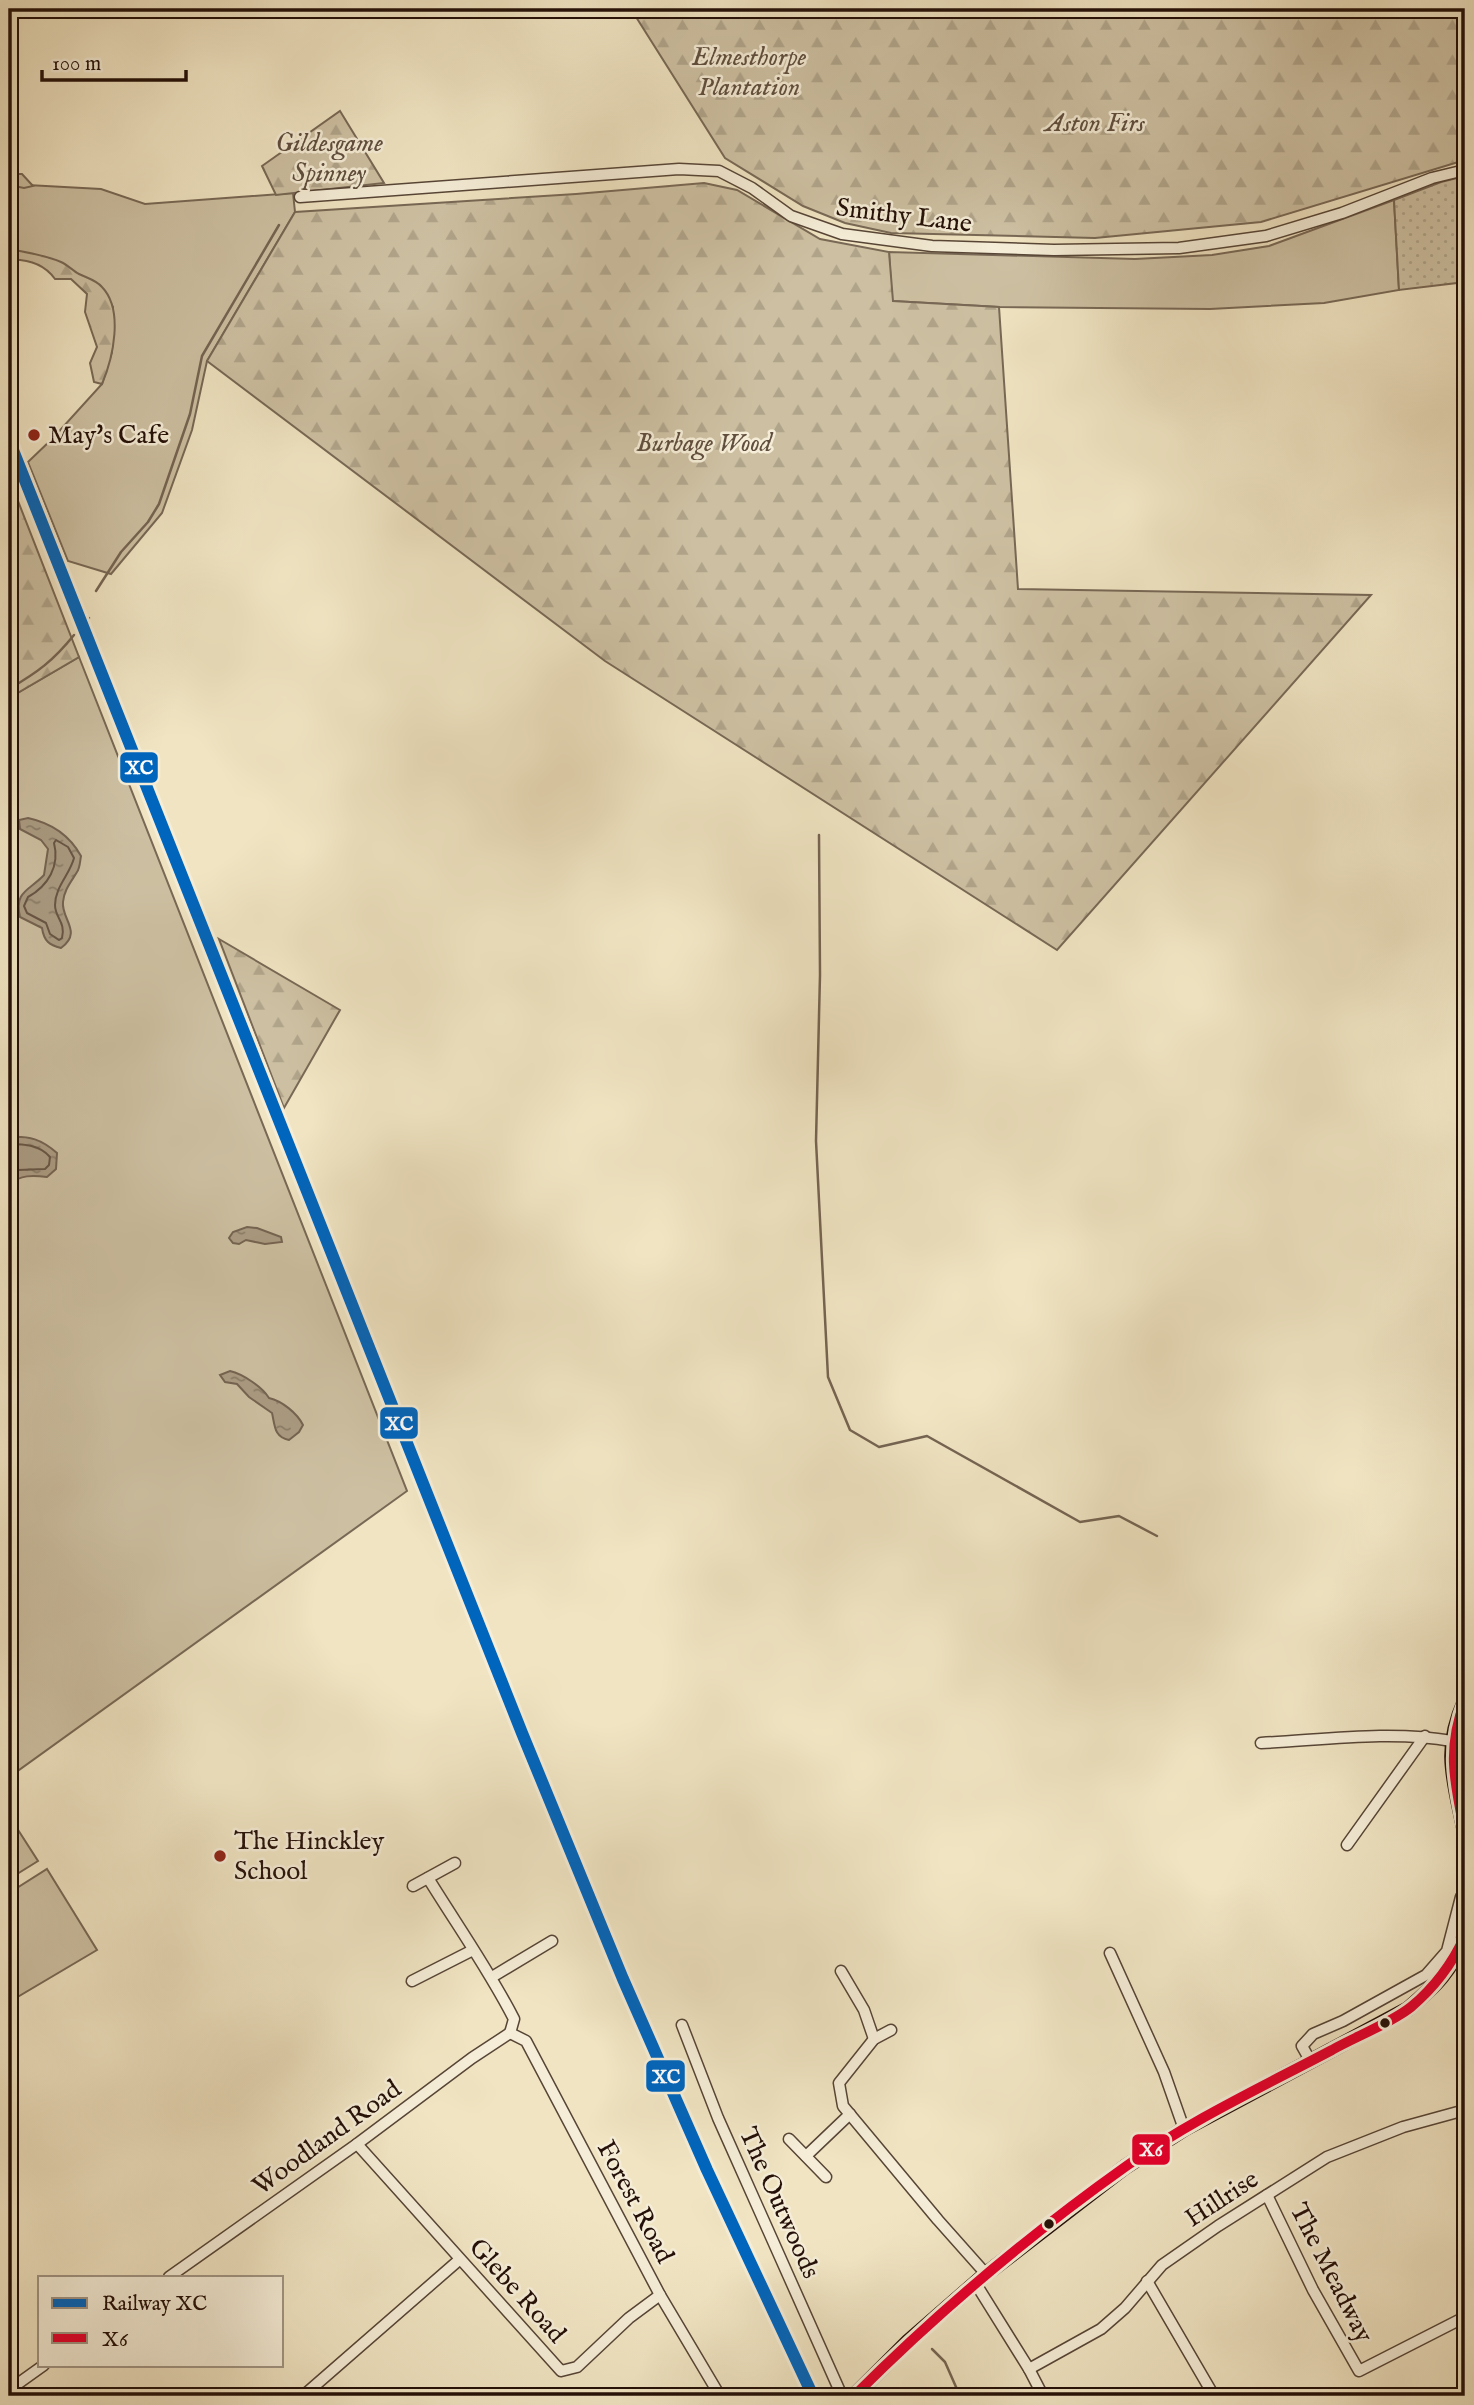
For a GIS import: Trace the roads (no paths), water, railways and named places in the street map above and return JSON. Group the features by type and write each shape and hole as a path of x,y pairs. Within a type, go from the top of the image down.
{"main road":[{"path":"1465,1701 1452,1741 1452,1768 1465,1833"},
{"path":"854,2396 909,2341 986,2274 1125,2166 1184,2129 1408,2009 1461,1960 1465,1936"}],"street":[{"name":"Smithy Lane","path":"300,197 678,169 719,171 752,188 791,216 858,237 932,246 1054,250 1178,248 1266,236 1342,213 1432,178 1465,170"},
{"path":"1261,1743 1425,1736 1452,1741"},
{"path":"1347,1845 1425,1736"},
{"path":"413,1886 455,1863"},
{"path":"428,1878 472,1950 492,1977 514,2019 510,2033"},
{"path":"1311,2062 1302,2046 1313,2034 1343,2021 1426,1975 1447,1951 1461,1897 1465,1894"},
{"path":"492,1977 552,1941"},
{"path":"412,1981 472,1950"},
{"path":"1110,1953 1161,2066 1184,2129"},
{"path":"841,1971 864,2010 874,2039"},
{"name":"The Outwoods","path":"682,2025 718,2118 842,2396"},
{"path":"891,2031 874,2039 839,2083 843,2106 986,2274"},
{"name":"Woodland Road","path":"170,2276 510,2033"},
{"name":"Forest Road","path":"510,2033 526,2041 660,2295 720,2396"},
{"name":"Hillrise","path":"1029,2369 1101,2329 1125,2308 1162,2265 1326,2157 1403,2127 1465,2110"},
{"path":"806,2156 850,2114"},
{"path":"789,2139 826,2177"},
{"name":"Glebe Road","path":"357,2144 561,2371 577,2367 629,2318 660,2295"},
{"name":"The Meadway","path":"1267,2194 1313,2290 1359,2371 1465,2317"},
{"path":"303,2396 459,2260"},
{"path":"1147,2281 1214,2396"},
{"path":"976,2284 1043,2396"},
{"path":"9,2389 43,2366"}],"water":[{"path":"28,818 59,831 81,856 78,870 64,898 63,908 71,931 67,942 61,948 48,942 42,928 20,917 21,897 44,875 48,849 41,840 20,829 19,820"},
{"path":"9,1137 29,1138 46,1144 57,1153 56,1169 47,1177 27,1176 9,1184"},
{"path":"247,1227 281,1237 282,1242 265,1244 246,1240 239,1244 233,1243 229,1238 233,1232"},
{"path":"230,1371 252,1382 269,1398 293,1412 303,1425 299,1432 289,1440 280,1436 272,1413 249,1397 237,1384 225,1382 220,1375"}],"waterway":[{"path":"96,591 121,552 148,522 159,504 190,414 202,356 279,225"},
{"path":"9,689 44,665 74,635"},
{"path":"819,835 820,975 816,1141 828,1377 850,1430 879,1447 927,1436 1080,1522 1119,1516 1157,1536"},
{"path":"932,2349 945,2362 960,2396"}],"rail line":[{"name":"XC","path":"9,440 522,1733 623,1979 707,2170 813,2396"}],"place":[{"name":"May's Cafe","path":"34,435"},
{"name":"The Hinckley School","path":"220,1856"}],"park label":[{"name":"Elmesthorpe Plantation","path":"749,72"},
{"name":"Aston Firs","path":"1095,123"},
{"name":"Gildesgame Spinney","path":"329,158"},
{"name":"Burbage Wood","path":"704,443"}]}
